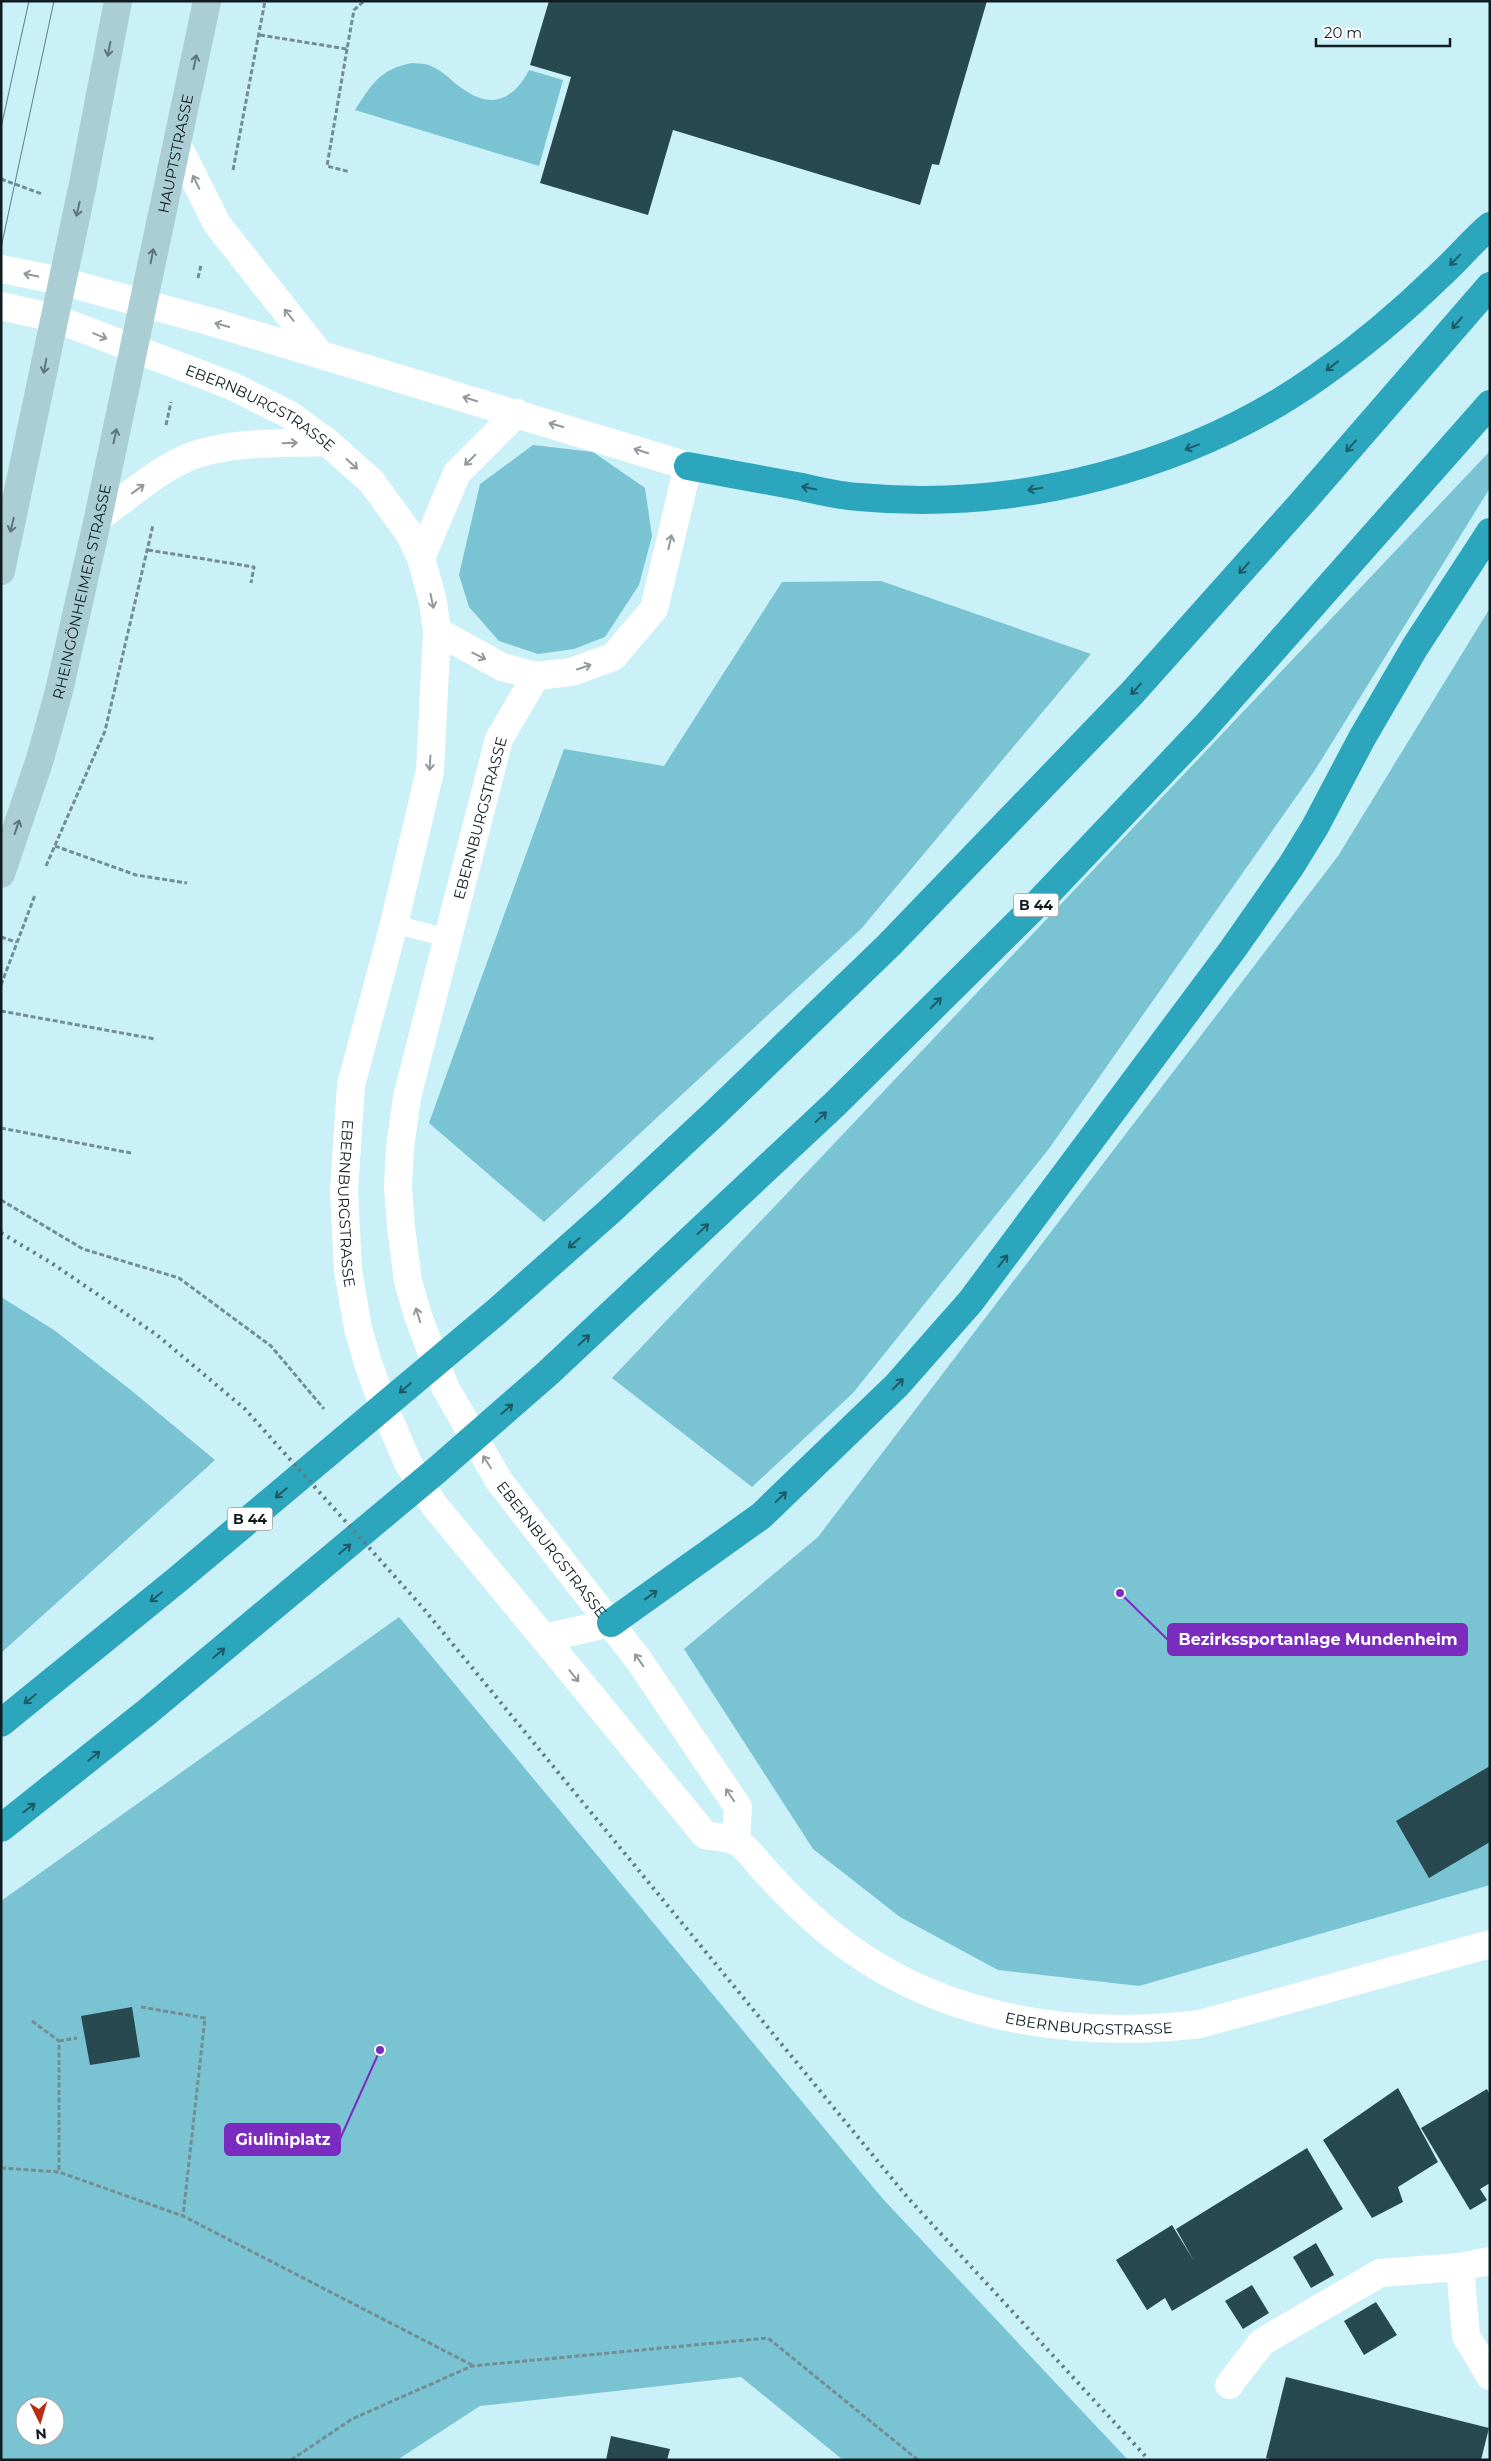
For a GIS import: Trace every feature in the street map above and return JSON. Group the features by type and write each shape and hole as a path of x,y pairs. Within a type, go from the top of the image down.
{"highway":[{"path":"688,466 857,497 930,501 1010,493 1084,480 1153,461 1238,426 1281,403 1321,375 1402,311 1490,226"},
{"name":"B 44","path":"1,1723 177,1580 496,1312 610,1211 715,1113 889,944 1133,692 1223,592 1490,286"},
{"name":"B 44","path":"1,1828 56,1787 352,1543 548,1373 835,1104 1042,899 1205,727 1490,404"},
{"path":"611,1623 761,1516 897,1385 971,1302 1292,866 1362,738 1415,647 1490,532"}],"main road":[{"path":"1,571 83,184 118,1"},
{"name":"HAUPTSTRASSE","path":"143,304 207,1"},
{"name":"RHEINGÖNHEIMER STRASSE","path":"1,874 40,759 59,691 143,304"}],"street":[{"path":"177,144 217,224 320,353"},
{"path":"1,269 61,281 320,353 688,466 654,609 613,657 571,672 536,676 502,667 437,631"},
{"path":"1,306 54,318"},
{"name":"EBERNBURGSTRASSE","path":"54,318 259,398 290,415 327,442 371,481 389,503 409,533 421,558 433,602 437,631 430,771 394,924 351,1085 345,1148 344,1230 348,1270 358,1328 383,1405 408,1463 434,1505 705,1835 736,1841 797,1904 828,1931 891,1975 928,1992 973,2008 1060,2026 1152,2030 1200,2024 1490,1944"},
{"path":"421,558 457,473 517,413"},
{"path":"98,518 161,473 192,456 219,448 245,445 327,442"},
{"name":"EBERNBURGSTRASSE","path":"536,676 498,740 407,1097 400,1148 398,1187 408,1281 426,1340 445,1387 480,1453 523,1515 638,1659 738,1807 736,1841"},
{"name":"EBERNBURGSTRASSE","path":"544,1638 611,1623"},
{"path":"1229,2385 1262,2342 1380,2273 1460,2267 1490,2261"},
{"path":"1460,2267 1466,2336 1490,2376"}],"lane":[{"path":"394,924 447,938"}],"path":[{"path":"190,316 206,242 225,210 265,1"},
{"path":"350,172 327,166 354,10 364,1"},
{"path":"260,35 348,49"},
{"path":"44,872 106,731 160,498 161,446 179,366"},
{"path":"148,550 254,567 251,583"},
{"path":"54,846 136,875 186,883"},
{"path":"1,985 37,890"},
{"path":"1,938 16,942"},
{"path":"1,1011 155,1040"},
{"path":"1,1128 131,1153"},
{"path":"1,1200 82,1249 179,1278 271,1346 328,1414"},
{"path":"141,2008 205,2018 183,2216"},
{"path":"32,2021 59,2041 77,2038"},
{"path":"59,2041 60,2172"},
{"path":"1,2168 60,2172 183,2216 472,2366"},
{"path":"291,2460 352,2419 472,2366 768,2338 918,2460"}],"shaded area":[{"path":"412,63 427,64 436,68 463,89 483,99 493,100 509,94 523,80 529,70 563,80 539,166 355,110 372,85 384,74 392,69"},
{"path":"533,445 593,452 645,488 652,536 639,585 605,637 574,649 538,654 499,641 469,607 459,575 480,484"},
{"path":"1490,451 1490,488 1315,770 1048,1150 853,1393 752,1487 612,1378"},
{"path":"881,581 1091,654 861,929 544,1222 429,1123 564,749 664,766 782,582"},
{"path":"1490,608 1490,1885 1139,1986 998,1970 900,1917 813,1849 684,1649 818,1537 1338,856"},
{"path":"1,1297 54,1330 132,1391 215,1460 1,1653"},
{"path":"399,1617 883,2199 1128,2460 843,2460 741,2377 480,2406 397,2460 1,2460 1,1901"}],"building":[{"path":"549,1 987,1 939,165 932,164 920,205 673,130 648,215 540,183 571,77 530,65"},
{"path":"1490,1766 1490,1842 1429,1878 1396,1821"},
{"path":"132,2007 140,2057 90,2065 81,2016"},
{"path":"1398,2088 1438,2162 1398,2187 1403,2202 1372,2218 1323,2140"},
{"path":"1487,2089 1490,2095 1490,2183 1480,2189 1487,2200 1470,2210 1421,2128"},
{"path":"1307,2148 1343,2209 1172,2311 1165,2298 1147,2310 1116,2260 1172,2225 1194,2261 1176,2229"},
{"path":"1316,2243 1334,2275 1311,2288 1293,2257"},
{"path":"1252,2285 1269,2313 1243,2329 1225,2301"},
{"path":"1376,2302 1397,2335 1364,2355 1344,2321"},
{"path":"1286,2377 1489,2428 1481,2460 1274,2460 1266,2458"},
{"path":"611,2436 670,2449 667,2460 606,2460"}],"tram line":[{"path":"1,128 29,1"},
{"path":"1,248 54,1"}],"railway":[{"path":"1,1233 50,1262 157,1335 245,1409 423,1608 908,2198 1149,2460"}],"place":[{"name":"Bezirkssportanlage Mundenheim","path":"1120,1593"},
{"name":"Giuliniplatz","path":"380,2050"}]}
